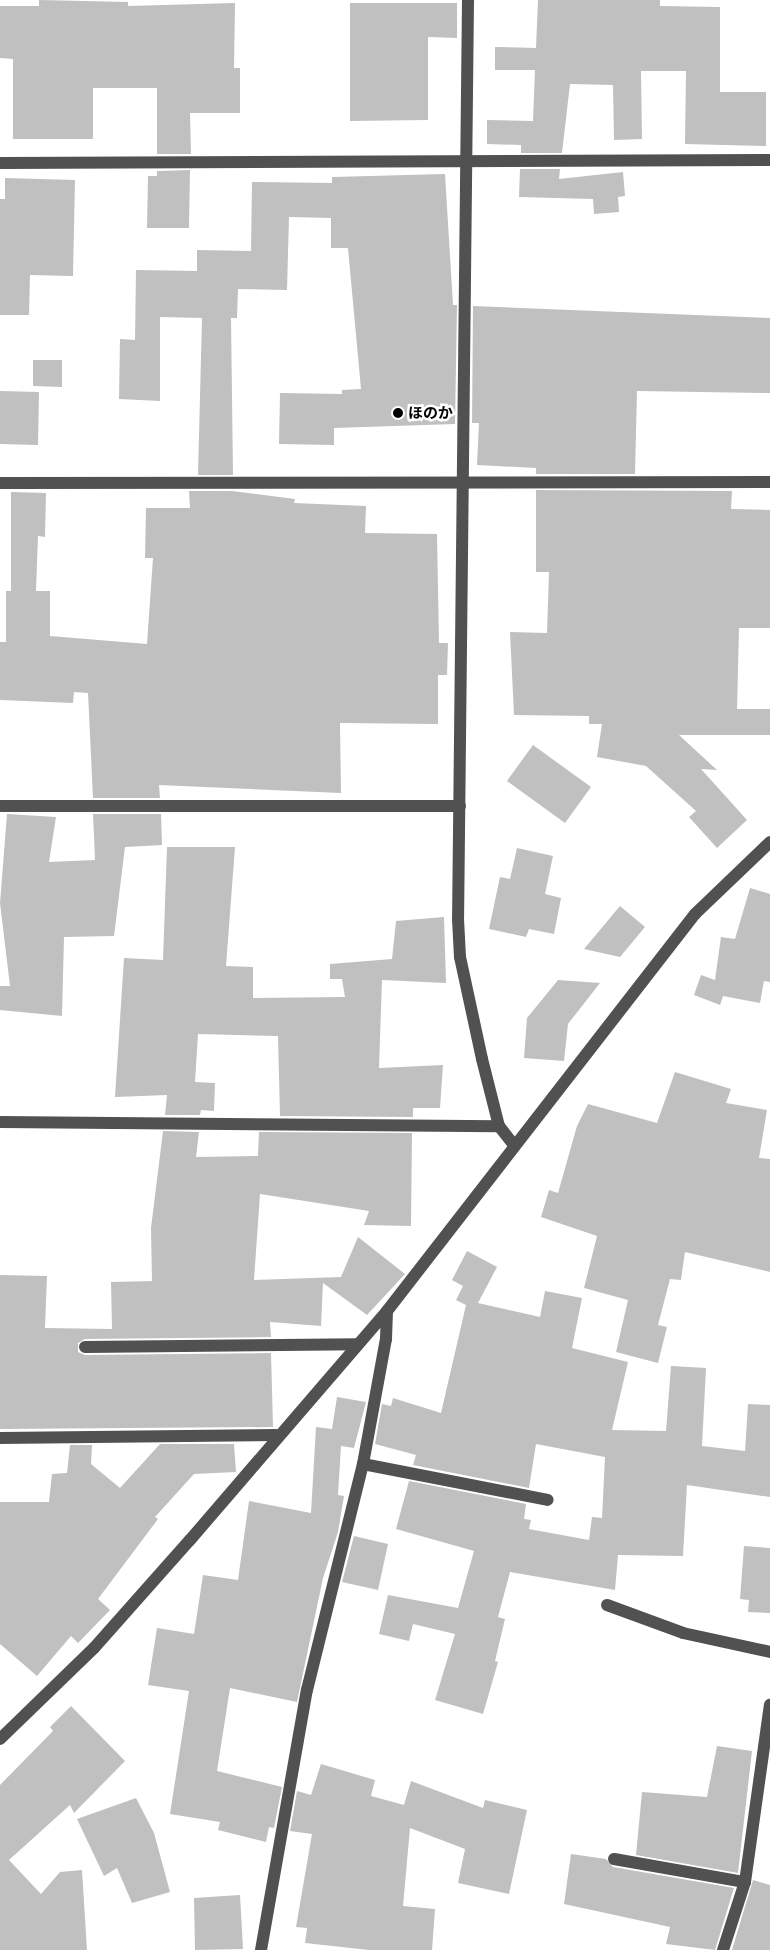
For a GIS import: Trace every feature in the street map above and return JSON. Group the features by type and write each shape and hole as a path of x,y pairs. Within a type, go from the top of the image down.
{"street":[{"path":"468,0 460,958 499,1126 513,1144"},
{"path":"0,163 770,160"},
{"path":"0,483 463,485 770,482"},
{"path":"0,806 460,806"},
{"path":"0,1739 94,1648 276,1435 387,1311 513,1144 695,914 770,842"},
{"path":"0,1122 499,1126"},
{"path":"261,1950 307,1690 363,1464 386,1339 387,1311"},
{"path":"85,1347 358,1344"},
{"path":"0,1438 276,1435"},
{"path":"363,1464 548,1500"},
{"path":"607,1605 683,1633 770,1652"},
{"path":"723,1950 745,1882 770,1705"},
{"path":"614,1859 745,1882"}],"building":[{"path":"39,0 128,2 128,6 235,3 234,68 240,68 240,113 190,113 191,154 157,154 157,88 93,88 93,139 13,139 13,59 0,58 0,6 39,6"},
{"path":"538,0 660,0 660,6 720,7 720,92 766,92 766,146 685,144 686,71 641,71 642,139 614,140 613,85 570,84 562,153 521,153 521,145 487,144 487,120 533,121 535,70 495,70 495,47 536,48"},
{"path":"350,3 457,3 457,38 428,37 428,120 350,121"},
{"path":"520,169 560,169 559,179 623,172 625,196 618,197 619,212 594,214 593,199 519,197"},
{"path":"190,170 189,228 147,228 148,176 157,176 157,171"},
{"path":"445,174 453,305 457,305 455,424 334,428 334,445 279,444 280,393 342,394 342,390 361,389 348,248 331,248 331,218 289,217 287,290 238,289 237,318 231,318 233,475 198,475 202,318 160,317 160,401 119,399 120,339 135,340 136,270 197,271 197,250 251,251 252,182 332,183 332,177"},
{"path":"5,178 75,180 73,276 30,275 29,315 0,315 0,199 5,199"},
{"path":"473,306 770,318 770,393 637,391 635,474 536,474 536,468 477,465 479,423 472,423"},
{"path":"33,360 62,360 62,387 33,386"},
{"path":"0,391 39,392 38,445 0,444"},
{"path":"536,490 732,491 731,509 770,510 770,628 739,628 737,709 770,709 770,735 679,735 717,770 701,769 747,820 717,848 689,817 696,811 646,766 597,757 602,724 589,724 589,716 514,715 510,632 547,633 549,572 536,572"},
{"path":"189,491 232,491 295,499 294,503 366,506 365,533 437,534 439,643 448,643 447,675 438,675 438,724 340,723 341,793 159,785 160,798 93,798 88,693 74,692 73,703 0,700 0,642 6,642 6,591 11,591 11,492 46,493 45,537 38,536 36,591 50,591 50,636 147,644 153,558 145,558 146,508 190,508"},
{"path":"533,745 591,787 565,823 507,781"},
{"path":"7,814 56,817 49,862 95,860 93,814 161,814 162,845 125,847 114,936 64,937 62,1016 0,1010 0,986 10,986 0,903"},
{"path":"167,847 235,847 226,966 253,967 253,998 345,997 342,979 330,979 330,964 392,959 396,921 444,917 446,983 382,980 379,1068 443,1065 440,1108 413,1108 413,1117 280,1116 278,1036 198,1034 195,1082 215,1083 214,1111 201,1110 200,1115 165,1115 167,1095 115,1097 124,958 163,960"},
{"path":"517,848 553,856 545,894 561,898 554,934 529,929 526,937 489,929 500,877 510,879"},
{"path":"750,888 770,894 770,982 764,981 760,1003 723,996 720,1005 694,995 701,975 715,980 721,937 735,939"},
{"path":"620,906 645,927 620,957 584,949"},
{"path":"558,980 600,983 568,1024 564,1061 524,1058 527,1018"},
{"path":"675,1072 731,1089 726,1103 767,1110 759,1158 770,1159 770,1272 685,1252 681,1280 670,1279 658,1325 667,1327 658,1363 616,1352 628,1300 584,1288 597,1236 541,1217 549,1190 558,1193 577,1126 588,1104 657,1123"},
{"path":"163,1131 199,1132 196,1157 258,1156 259,1132 412,1133 411,1226 364,1225 369,1211 260,1194 254,1280 341,1277 358,1237 405,1274 367,1315 323,1283 321,1326 270,1322 271,1337 85,1339 78,1343 78,1352 85,1355 271,1353 273,1427 0,1429 0,1275 47,1276 45,1328 112,1329 111,1282 152,1281 151,1228"},
{"path":"467,1251 497,1267 478,1303 540,1317 545,1291 582,1298 572,1348 628,1362 612,1430 666,1431 671,1366 706,1368 702,1446 745,1451 748,1404 770,1405 770,1497 687,1485 683,1556 618,1555 615,1590 510,1572 498,1617 505,1619 495,1661 498,1662 483,1714 435,1700 455,1634 413,1624 409,1641 379,1634 388,1595 458,1608 474,1551 396,1529 409,1481 526,1504 524,1519 531,1520 529,1529 589,1540 592,1517 602,1518 605,1457 536,1444 529,1488 413,1465 416,1455 375,1444 382,1404 391,1406 393,1398 441,1413 466,1305 456,1300 463,1286 452,1280"},
{"path":"337,1397 366,1402 354,1448 341,1446 338,1495 344,1496 338,1532 323,1578 297,1702 230,1688 217,1771 282,1787 274,1828 269,1827 266,1842 218,1830 220,1822 170,1814 189,1691 148,1685 157,1628 194,1634 203,1575 238,1580 249,1501 311,1513 316,1427 332,1429"},
{"path":"160,1444 234,1444 236,1472 194,1474 155,1517 158,1519 98,1599 110,1610 78,1643 71,1636 37,1676 0,1644 0,1502 49,1502 52,1474 67,1473 70,1445 92,1445 91,1464 120,1488"},
{"path":"354,1536 388,1544 378,1590 342,1582"},
{"path":"744,1546 770,1548 770,1613 748,1612 749,1600 740,1599"},
{"path":"71,1706 125,1761 74,1813 70,1805 9,1860 41,1894 60,1872 82,1870 87,1950 0,1950 0,1785 53,1731 50,1727"},
{"path":"717,1746 752,1751 738,1873 636,1855 642,1792 707,1797"},
{"path":"321,1764 375,1780 371,1796 404,1805 411,1781 483,1808 485,1800 527,1810 509,1894 458,1883 465,1849 410,1828 403,1906 435,1909 432,1950 369,1950 305,1943 307,1928 296,1927 312,1834 290,1831 297,1791 311,1795"},
{"path":"136,1798 154,1833 170,1892 132,1903 117,1868 104,1876 77,1819"},
{"path":"571,1854 606,1859 613,1867 734,1888 715,1950 666,1944 670,1927 564,1904"},
{"path":"753,1880 770,1885 770,1950 732,1950"},
{"path":"240,1895 243,1949 195,1950 194,1898"}],"place":[{"name":"ほのか","path":"398,413"}]}
